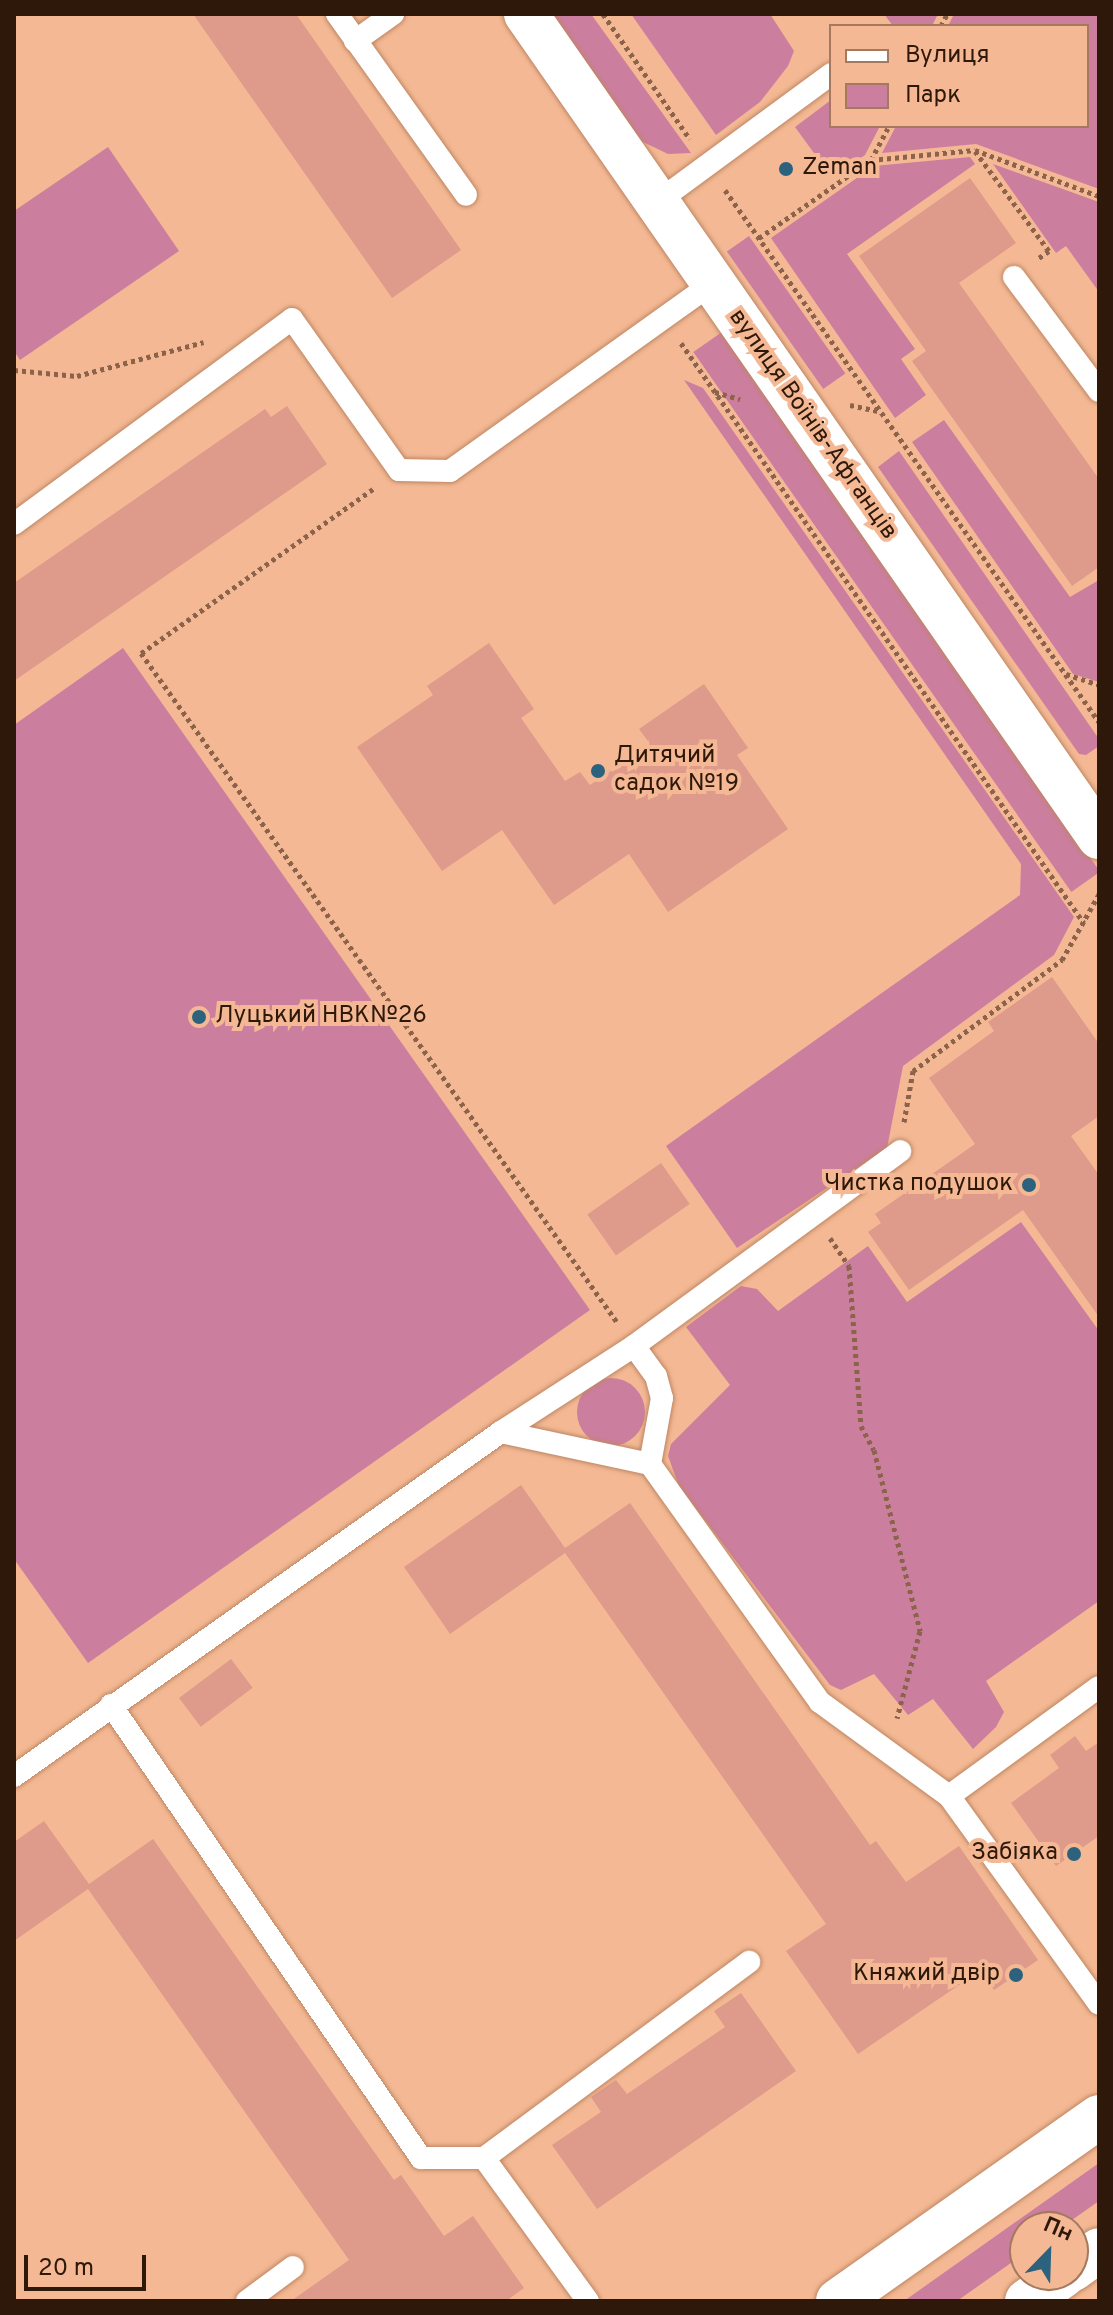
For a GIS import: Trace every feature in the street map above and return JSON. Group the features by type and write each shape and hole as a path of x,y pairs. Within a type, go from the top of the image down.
{"street":[{"name":"вулиця Воїнів-Афганців","path":"526,14 1099,837"},
{"path":"838,2301 1099,2117"}],"lane":[{"path":"337,14 466,195"},
{"path":"355,41 393,14"},
{"path":"657,202 829,75"},
{"path":"1014,277 1099,391"},
{"path":"14,524 292,319 399,470 450,471 713,283"},
{"path":"14,1776 501,1432 634,1346 900,1151"},
{"path":"634,1346 656,1376 662,1398 650,1464"},
{"path":"501,1432 650,1464 820,1702 949,1796 1099,2004"},
{"path":"949,1796 1099,1687"},
{"path":"111,1705 421,2158 484,2158 749,1962"},
{"path":"484,2158 588,2301"},
{"path":"247,2301 293,2267"}],"path":[{"path":"603,14 1099,722"},
{"path":"759,239 871,160 888,128"},
{"path":"871,160 975,150 1099,196"},
{"path":"975,150 1049,251 1014,277"},
{"path":"663,317 1084,923"},
{"path":"14,370 77,376 215,339"},
{"path":"399,470 141,653 634,1346"},
{"path":"1065,674 1099,685"},
{"path":"900,1151 913,1071 1062,960 1099,894"},
{"path":"814,1214 849,1266 861,1426 874,1450 920,1631 888,1752"}],"green space":[{"path":"552,14 591,14 691,153 668,154 641,141"},
{"path":"631,14 770,14 794,51 788,66 760,102 716,135"},
{"path":"884,14 938,14 933,24 892,24"},
{"path":"954,14 1099,14 1099,189 976,144 882,153 895,128 1089,128 1089,24 949,24"},
{"path":"829,102 829,128 879,128 865,155 832,178 795,127"},
{"path":"108,147 179,251 20,360 14,351 14,211"},
{"path":"970,157 975,164 847,254 915,349 901,359 926,395 895,418 771,238 874,166"},
{"path":"993,164 1099,202 1099,292 1066,246 1056,253"},
{"path":"749,236 845,374 823,389 727,251"},
{"path":"722,332 1099,870 1071,892 693,352"},
{"path":"684,380 703,388 1074,917 1054,955 903,1066 887,1148 737,1248 666,1146 1020,895 1021,864"},
{"path":"944,420 1070,597 1099,580 1099,682 1073,674 912,442"},
{"path":"899,451 1099,739 1099,746 1086,755 1079,754 878,467"},
{"name":"Луцький НВК№26","path":"123,648 590,1310 88,1663 14,1559 14,725"},
{"path":"1021,1222 1099,1331 1099,1601 986,1681 1004,1712 996,1727 973,1749 933,1699 908,1715 874,1674 841,1690 830,1685 679,1486 668,1456 671,1444 730,1385 686,1327 741,1286 757,1289 778,1311 868,1246 907,1302"},
{"path":"611,1378 635,1388 645,1412 635,1436 611,1446 587,1436 577,1412 587,1388"},
{"path":"1099,2163 1099,2201 1085,2211 1031,2211"},
{"path":"1009,2227 1009,2264 957,2301 904,2301"}],"building":[{"path":"193,14 296,14 461,250 392,298"},
{"path":"970,178 1016,243 959,283 1099,479 1099,567 1072,586 912,361 926,351 859,256"},
{"path":"287,406 327,464 14,681 14,583 265,409 271,417"},
{"path":"489,643 534,709 521,718 565,781 580,772 590,785 650,744 639,729 704,684 748,748 737,755 788,829 668,912 629,854 554,905 502,830 442,871 357,747 433,695 427,686"},
{"path":"1052,977 1099,1044 1099,1116 1071,1136 1099,1175 1099,1317 1023,1210 909,1290 868,1232 881,1223 875,1214 975,1144 929,1078 994,1031 988,1022"},
{"path":"661,1163 690,1204 616,1256 587,1215"},
{"path":"521,1485 565,1548 630,1503 870,1845 876,1841 906,1882 959,1846 1038,1960 994,1990 981,1970 858,2054 786,1951 826,1924 565,1553 450,1634 404,1567"},
{"path":"231,1659 253,1688 201,1727 179,1698"},
{"path":"1075,1736 1086,1751 1099,1742 1099,1836 1056,1866 1011,1803 1059,1768 1050,1755"},
{"path":"44,1821 89,1884 153,1839 394,2180 401,2175 444,2236 473,2216 524,2288 506,2301 291,2301 349,2260 88,1889 14,1941 14,1842"},
{"path":"741,1993 796,2071 597,2209 552,2145 601,2112 591,2097 616,2080 627,2094 725,2027 714,2011"}],"place":[{"name":"Zeman","path":"786,169"},
{"name":"Дитячий садок №19","path":"598,771"},
{"name":"Луцький НВК№26","path":"199,1017"},
{"name":"Чистка подушок","path":"1029,1185"},
{"name":"Забіяка","path":"1074,1854"},
{"name":"Княжий двір","path":"1016,1975"}]}
